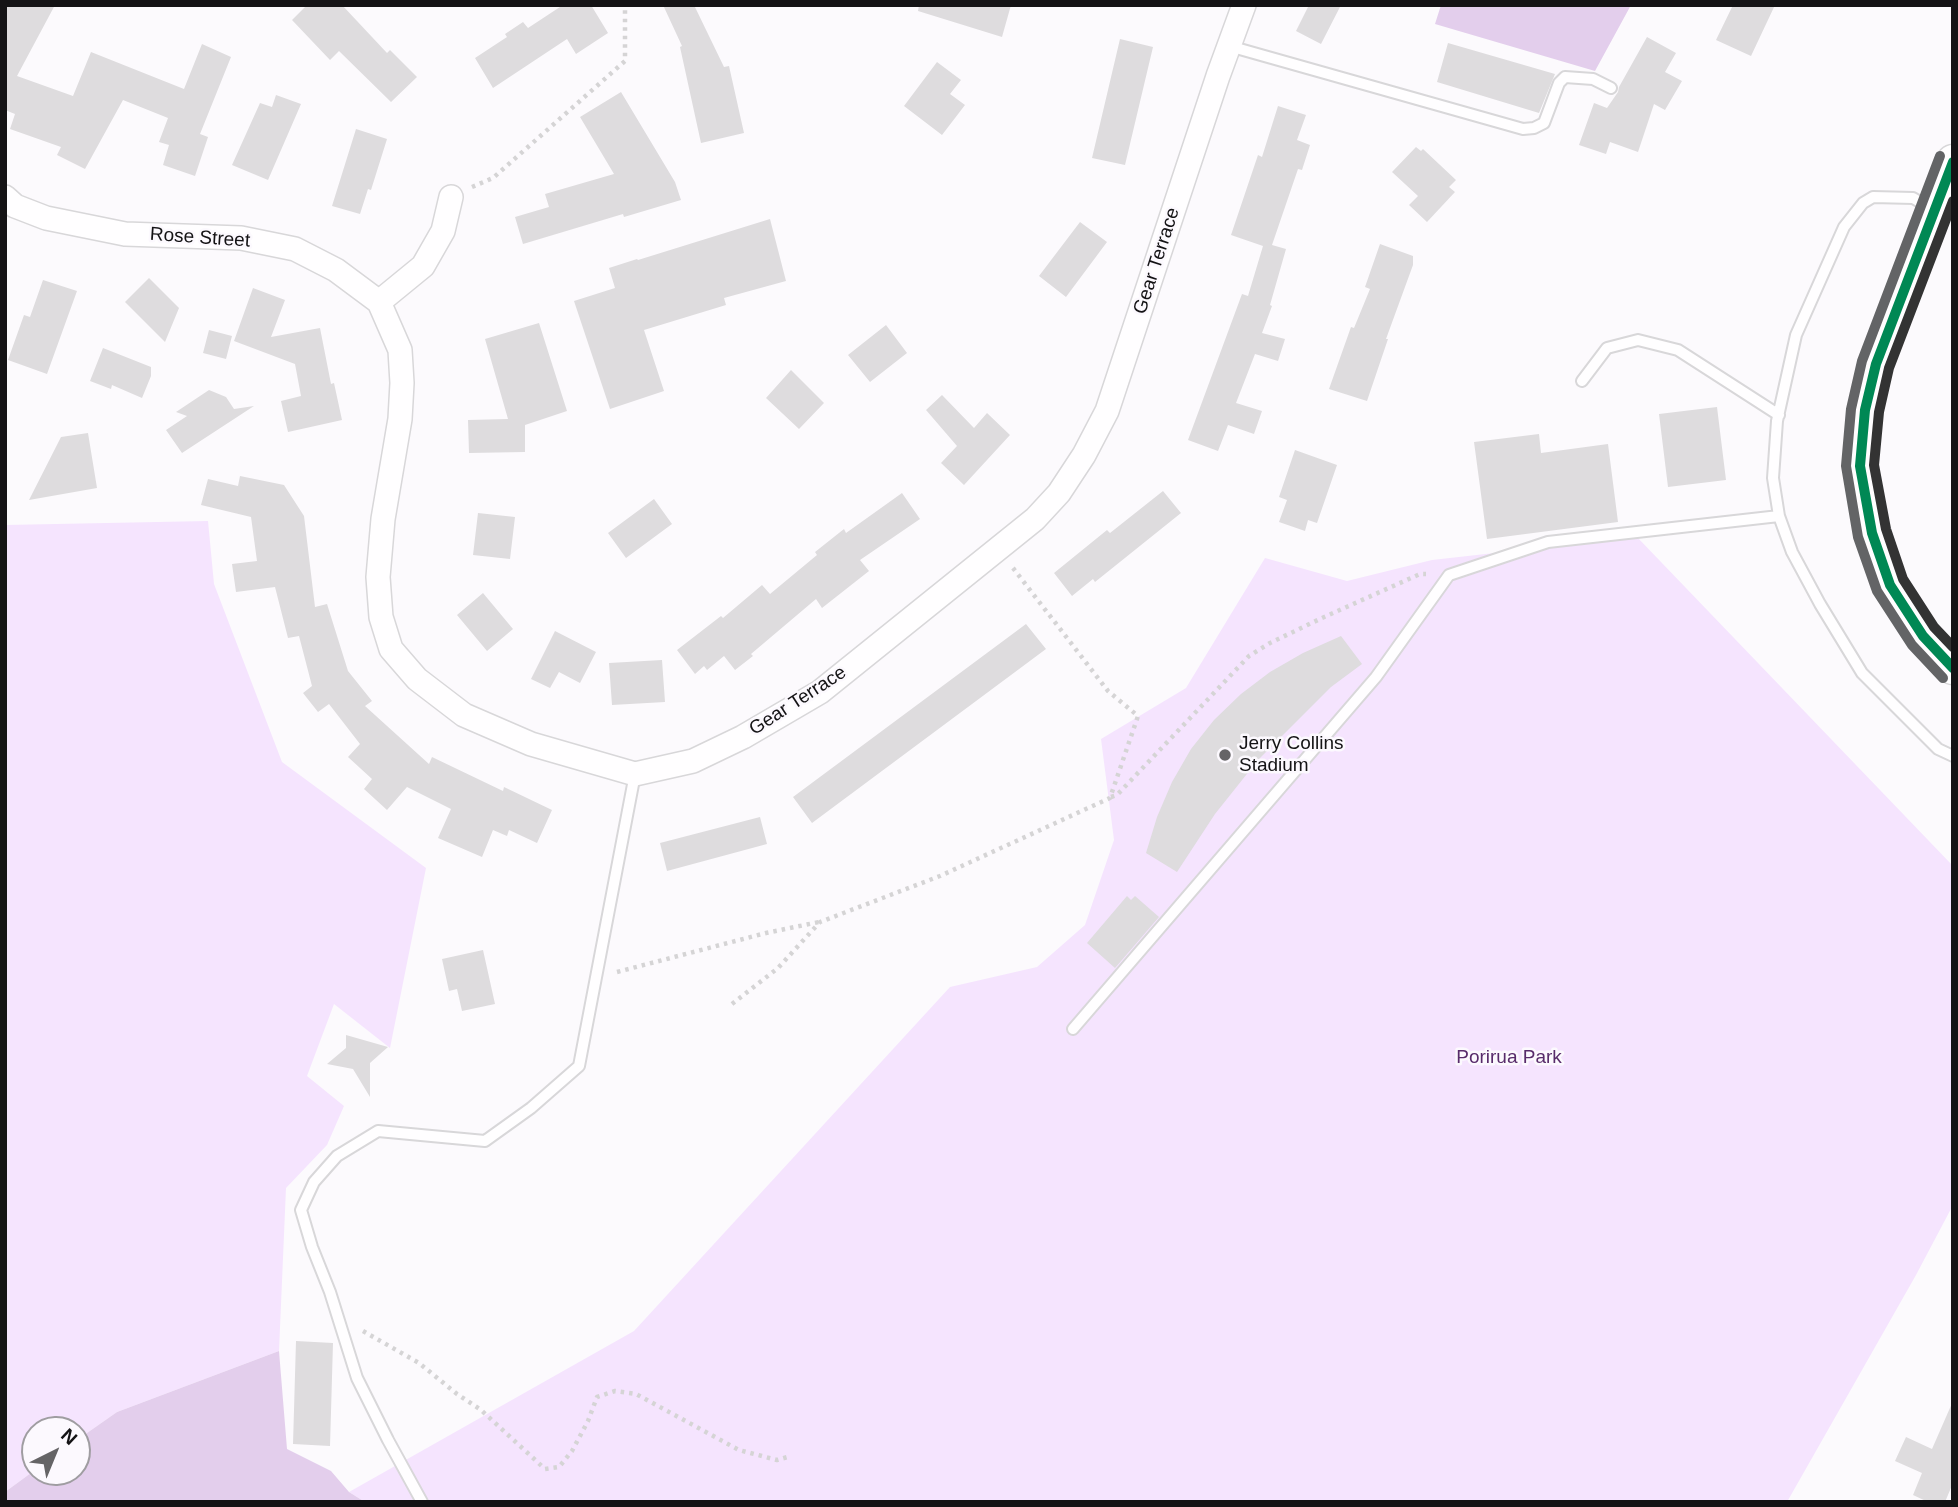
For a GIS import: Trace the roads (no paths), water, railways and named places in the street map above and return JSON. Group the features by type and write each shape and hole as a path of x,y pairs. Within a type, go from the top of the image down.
{"main road":[{"path":"1953,161 1876,363 1865,410 1860,466 1872,533 1890,585 1923,636 1953,668"}],"street":[{"name":"Gear Terrace","path":"379,302 400,350 402,383 400,418 383,519 377,577 381,617 391,649 417,679 464,715 531,744 635,774 693,761 743,737 820,692 1035,519 1059,493 1084,455 1107,411 1244,5"},
{"name":"Rose Street","path":"5,197 15,206 46,218 125,234 241,238 295,249 335,270 379,302"},
{"path":"379,302 423,266 443,231 451,197"}],"lane":[{"path":"1229,46 1522,129 1544,124 1559,83 1565,77 1593,79 1611,88"},
{"path":"1934,210 1913,198 1873,197 1863,203 1844,227 1796,335 1779,415 1773,478 1780,516 1792,552 1862,673 1938,750 1953,756"},
{"path":"1582,381 1607,348 1638,340 1678,350 1779,415"},
{"path":"1073,1029 1376,677 1449,575 1548,542 1780,516"},
{"path":"422,1502 357,1378 301,1210 313,1182 337,1156 379,1130 485,1141 524,1113 579,1066 635,774"}],"place":[{"name":"Jerry Collins Stadium","path":"1225,755"}],"park label":[{"name":"Porirua Park","path":"1509,1058"}]}
